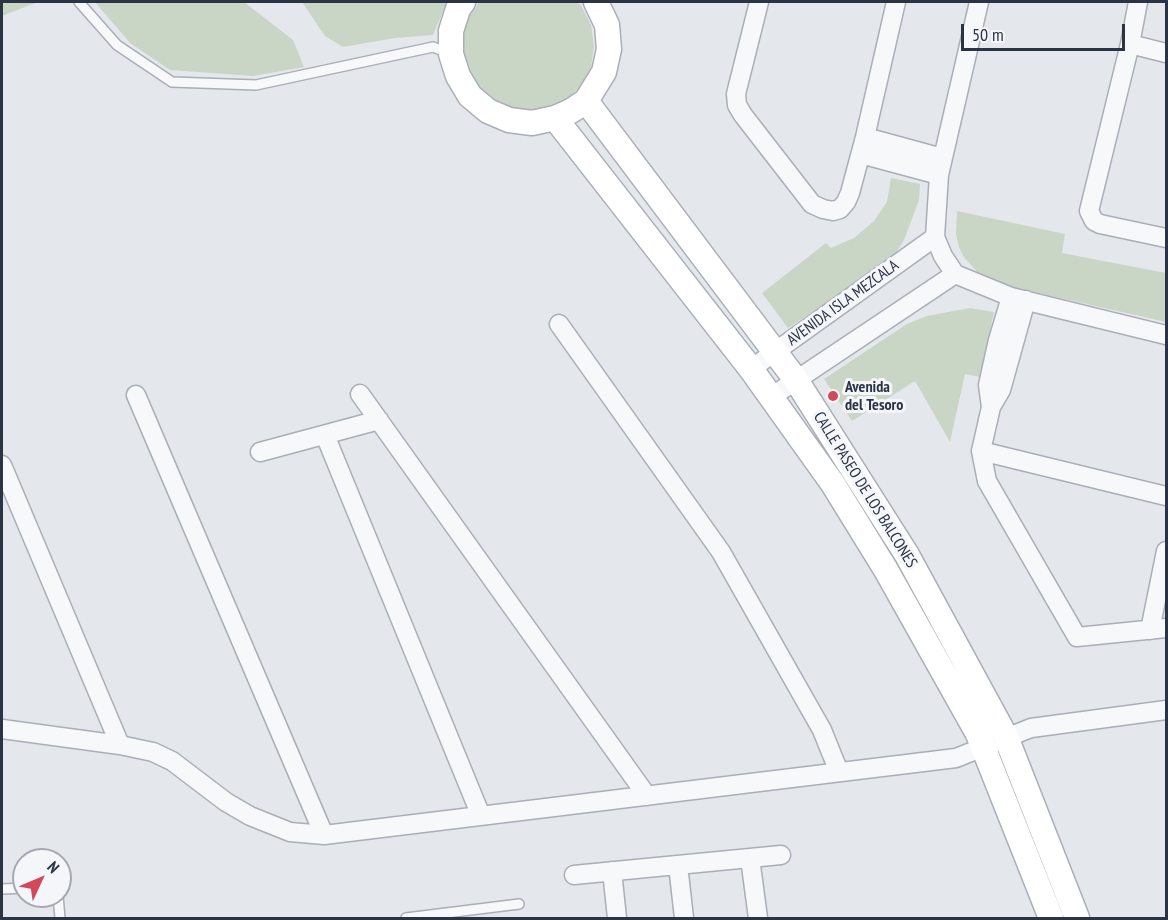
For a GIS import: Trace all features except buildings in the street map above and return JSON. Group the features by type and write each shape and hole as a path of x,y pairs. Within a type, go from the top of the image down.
{"main road":[{"path":"463,2 458,9 451,31 451,54 458,76 470,96 488,111 509,120 532,123 555,118 586,101 604,72 609,49 607,25 596,2"},
{"name":"CALLE PASEO DE LOS BALCONES","path":"586,101 796,380 907,555 1006,737 1077,918"},
{"name":"CALLE PASEO DE LOS BALCONES","path":"555,118 751,369 833,483 886,570 984,747 1051,918"}],"street":[{"path":"759,2 736,94 737,105 812,204 823,210 833,211 846,202 863,146 896,2"},
{"path":"979,2 940,166 935,237 943,256 955,274 1018,298 1167,335"},
{"path":"1138,2 1089,211 1094,221 1100,224 1167,238"},
{"path":"1130,44 1167,53"},
{"path":"863,146 940,166"},
{"name":"AVENIDA ISLA MEZCALA","path":"751,369 935,237"},
{"path":"771,397 955,274"},
{"path":"1018,298 998,340 988,385 991,407 981,451 987,481 1077,637 1159,629 1167,551"},
{"path":"560,324 721,552 822,730 839,772"},
{"path":"360,394 647,796"},
{"path":"136,395 324,835"},
{"path":"260,452 379,420"},
{"path":"325,435 481,816"},
{"path":"981,451 1167,496"},
{"path":"2,465 120,745"},
{"path":"2,729 120,745 153,752 172,761 226,802 250,816 290,832 324,835 956,758 1031,729 1167,710"},
{"path":"574,875 782,855"},
{"path":"750,858 758,918"},
{"path":"678,865 684,918"},
{"path":"612,872 617,918"}],"lane":[{"path":"79,2 117,45 172,81 256,85 433,46 451,54"},
{"path":"406,918 519,904"}],"green space":[{"path":"2,2 38,2 2,16"},
{"path":"95,2 244,2 293,40 304,67 253,76 170,70 130,43"},
{"path":"302,2 447,2 433,35 395,38 343,47 325,36"},
{"path":"479,2 576,2 581,5 591,25 594,46 591,67 581,86 565,101 546,109 525,112 504,107 484,95 470,78 463,57 462,35 469,14"},
{"path":"891,178 920,184 919,200 904,240 892,259 788,328 762,293 826,243 831,248 854,238 874,221 887,202"},
{"path":"957,211 1065,234 1062,253 1166,273 1166,322 1003,285 979,274 963,256 959,247 956,234"},
{"path":"970,308 994,312 980,377 965,374 950,442 915,381 852,421 824,379 907,324 927,316"}],"place":[{"name":"Avenida del Tesoro","path":"833,396"}]}
